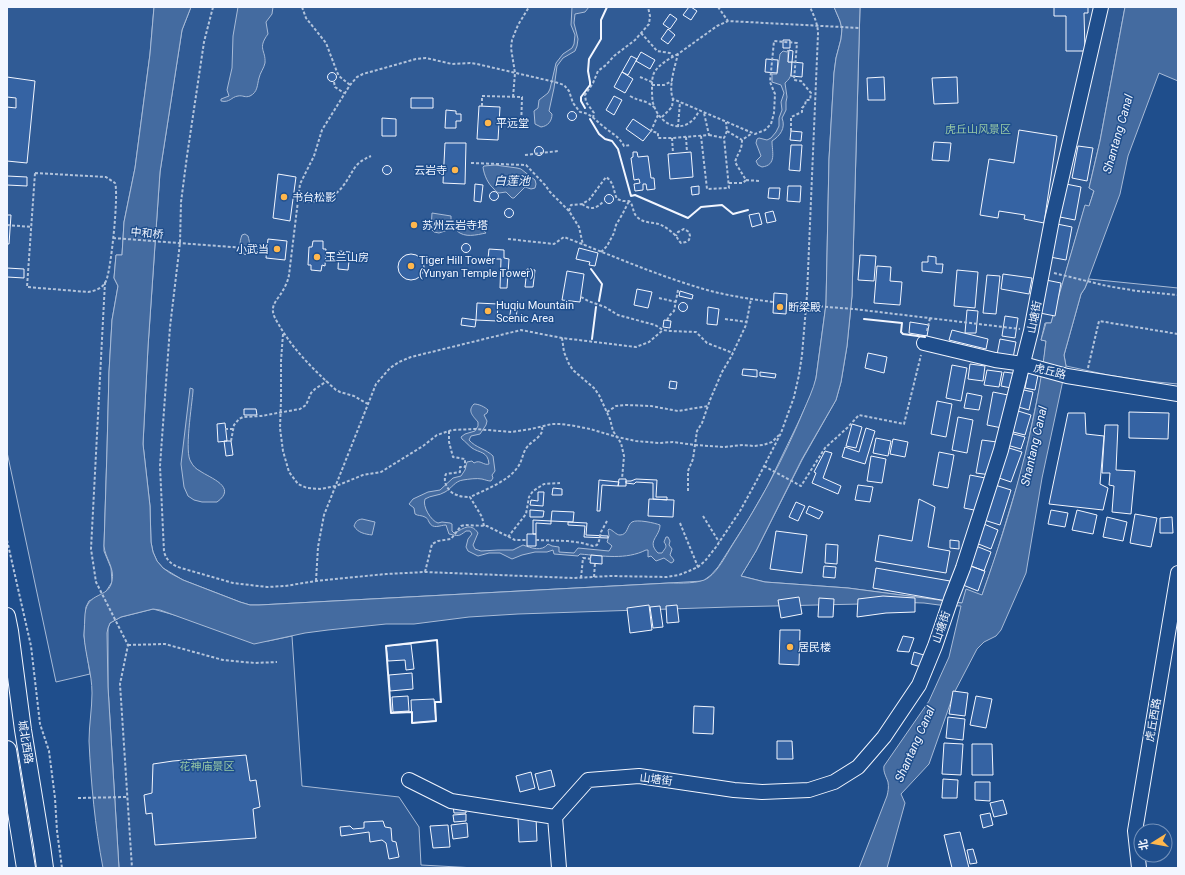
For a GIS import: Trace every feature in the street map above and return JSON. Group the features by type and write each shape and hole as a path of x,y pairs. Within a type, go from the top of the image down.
{"highway":[{"path":"7,750 26,868"}],"main road":[{"name":"城北西路","path":"7,616 45,868"}],"street":[{"name":"山塘街","path":"555,817 588,780 639,776 734,790 762,792 809,790 834,782 858,767 884,737 919,685 935,646 963,568 1001,450 1031,331 1052,220 1101,7"},
{"name":"虎丘路","path":"924,343 995,360 1023,364 1067,376 1178,394"},
{"name":"虎丘西路","path":"1139,868 1135,831 1178,573"},
{"path":"409,780 451,800 555,817 560,868"}],"path":[{"path":"213,7 204,42 193,109 181,202 180,243 170,327 160,466 164,552 166,557 174,566 234,583 267,587 386,574 424,572 582,578 611,576 667,576 679,575 698,567 705,561 740,511 781,433 794,397 799,375 808,295 818,26 810,7"},
{"path":"302,7 306,18 326,43 336,72 350,85"},
{"path":"513,97 515,73 512,40 518,25 529,7"},
{"path":"593,118 594,113 586,102 585,98 587,91 593,83 598,71 614,56 635,40 649,24 648,7"},
{"path":"718,7 728,21"},
{"path":"699,111 694,120 684,126 668,124 658,115 653,103 653,75 658,68 713,28 728,21 860,28"},
{"path":"640,33 657,51 670,53 673,57"},
{"path":"742,140 751,134 765,130 771,124 774,113 775,94 770,82 774,41 797,43 794,80 801,81 811,93 810,100 806,100 805,105 802,108 802,112 791,117 790,131"},
{"path":"661,118 672,108 672,81 678,54"},
{"path":"368,404 354,396 336,390 308,364 283,333 274,316 273,309 285,287 289,275 300,184 314,156 322,130 350,85 358,77 363,74 420,58 432,59 452,64 477,64 555,82 564,85 567,88 573,103 580,112 586,113 604,128 618,136 624,146 630,145"},
{"path":"640,77 652,83 664,84 672,81"},
{"path":"334,82 335,87 344,94"},
{"path":"482,106 482,96 522,98 521,129"},
{"path":"630,96 646,101 656,109"},
{"path":"673,99 751,134"},
{"path":"678,126 680,102"},
{"path":"704,113 709,135"},
{"path":"658,115 650,131 658,133 658,138 709,135 724,138"},
{"path":"702,136 707,189 729,188 724,138 727,131 726,122"},
{"path":"727,131 742,140"},
{"path":"686,137 687,152"},
{"path":"672,138 673,153"},
{"path":"742,140 742,148 735,162 746,180"},
{"path":"525,155 558,152"},
{"path":"298,200 306,202 320,201 336,193 344,185 357,164 370,156"},
{"path":"471,163 526,165 569,211 579,227 583,245"},
{"path":"105,282 97,290 88,292 28,286 35,173 106,177 115,183 116,187 114,238 108,274 105,282 91,549 96,582 128,645 120,684 132,868"},
{"path":"569,211 571,205 582,204 589,200 606,177 610,179 613,184 614,192 617,198 623,201 629,201"},
{"path":"729,183 743,182 746,180 758,181"},
{"path":"582,204 592,209 604,201"},
{"path":"629,201 632,203 633,213 641,220 663,226 676,236 677,240 681,243 689,240 690,236 689,232 684,230 678,232 676,236"},
{"path":"601,252 607,246 629,201"},
{"path":"7,225 32,227"},
{"path":"508,239 554,244 564,237 601,252 707,290 773,302"},
{"name":"中和桥","path":"114,238 258,249"},
{"path":"1043,270 1107,286 1178,295"},
{"path":"667,320 674,311 678,290"},
{"path":"581,297 605,307 618,315 655,325 663,330 696,332 700,334 707,343 733,353"},
{"path":"659,298 676,302"},
{"path":"688,491 688,471 693,459 697,431 702,423 722,372 733,353 746,322 751,299"},
{"path":"815,306 854,309 1031,331"},
{"path":"725,319 746,322"},
{"path":"1086,379 1099,321 1178,334"},
{"path":"316,581 318,547 324,515 376,384 390,368 411,357 521,330 562,338 636,347 649,342 663,330"},
{"path":"283,333 281,361 281,433 283,451 289,472 294,480 298,484 307,488 320,489 336,486 363,475 381,472 423,446 437,435 462,429 512,432 552,424 575,426 636,441 660,443 673,442 724,447 744,445 754,446 772,442 781,433"},
{"path":"562,338 562,345 566,358 573,370 594,388 598,394 610,419 613,432 621,443 624,456 622,479"},
{"path":"764,466 801,486 824,448 847,428 859,415 904,424 924,343"},
{"path":"231,440 236,422 242,417 256,417 304,408 315,389 327,381"},
{"path":"607,412 616,406 626,405 651,406 678,411 708,406"},
{"path":"449,431 449,442 453,457 465,459 464,467 460,467 460,472 446,474 444,477 445,483 449,491 458,496 470,497 513,473 518,467 523,452 540,435 542,427"},
{"path":"225,429 234,429"},
{"path":"508,537 526,514 529,497 533,491 544,484 560,483"},
{"path":"470,497 484,521 484,526"},
{"path":"703,516 719,542"},
{"path":"536,540 568,541 593,546 597,545 601,532 607,521"},
{"path":"680,523 698,567"},
{"path":"424,572 432,544 438,541 451,539 459,529 465,525 484,526 515,540 527,540"},
{"path":"7,540 31,646 40,724 49,751 62,868"},
{"path":"582,578 583,558 590,559"},
{"path":"594,577 595,563"},
{"path":"128,645 165,644 223,660 255,663 277,662"},
{"path":"78,798 127,797"}],"shaded area":[{"path":"7,7 154,7 150,54 135,168 124,222 122,255 116,255 114,278 118,286 112,320 109,372 104,546 104,551 111,568 112,582 105,593 89,601 86,607 84,636 90,674 56,682 7,452"},
{"name":"Huqiu Mountain Scenic Area","path":"191,7 834,7 842,29 834,73 829,159 826,304 814,388 767,487 748,520 718,567 711,575 703,581 250,605 183,580 163,568 157,561 151,542 150,506 143,444 160,172 182,30"},
{"name":"虎丘山风景区","path":"860,7 1125,7 1100,141 1089,188 1094,190 1089,207 1085,206 1051,323 1045,323 1041,340 1046,341 1042,376 1023,466 982,595 963,603 848,588 765,582 741,576 756,551 802,460 836,400 841,382 847,346 852,296"},
{"path":"1089,279 1178,288 1178,384 1108,375 1066,366 1064,355 1081,294"},
{"name":"花神庙景区","path":"153,609 268,641 292,636 302,786 399,797 419,827 421,865 476,868 119,868 108,687 108,628 110,623 121,617"}],"water":[{"name":"Shantang Canal","path":"154,7 191,7 182,30 160,172 143,444 150,506 151,542 157,561 170,573 183,580 240,602 250,605 259,605 689,583 704,580 712,575 719,567 771,480 796,429 816,378 826,304 829,159 834,73 842,29 834,7 860,7 852,296 847,346 841,382 836,400 802,459 756,551 741,576 765,582 848,588 962,603 966,589 982,595 1003,533 1029,438 1042,374 1046,341 1041,340 1046,323 1051,323 1085,205 1089,206 1094,191 1089,188 1100,141 1125,7 1178,7 1178,81 1159,73 1128,156 1120,194 1085,288 1081,294 1064,355 1066,366 1042,478 1026,573 1001,630 996,636 984,642 977,649 954,693 929,764 901,794 905,803 887,868 859,868 887,796 888,782 884,772 884,766 929,701 949,657 961,606 889,602 518,614 469,617 414,624 386,624 328,630 305,633 254,644 160,610 153,609 121,617 110,623 107,633 108,687 119,868 103,868 91,773 89,741 92,693 84,635 85,614 90,602 107,591 110,587 113,576 104,546 109,372 112,320 118,286 114,278 116,255 122,255 124,222 135,168 150,54"},
{"path":"238,7 273,7 272,14 266,22 268,34 262,46 265,63 257,88 253,94 248,97 238,96 228,101 221,101 221,99 229,96 227,90 232,68 233,36"},
{"path":"572,7 589,7 585,12 575,14 574,23 578,39 577,46 575,51 563,58 557,66 549,111 552,114 551,119 548,124 541,127 535,124 534,111 538,108 539,100 548,93 550,89 556,63 563,54 572,48 574,44 575,35 571,25"},
{"path":"788,50 788,62 792,62 790,76 785,83 787,97 786,110 782,118 783,128 778,137 772,141 772,161 767,166 762,167 758,165 756,161 761,156 756,143 757,139 759,138 767,140 771,138 779,126 779,118 782,110 781,102 784,93 781,85 772,82 772,74 777,74 780,54 783,51 787,52"},
{"name":"白莲池","path":"495,165 521,169 535,180 535,188 531,189 525,187 514,198 506,192 499,193 488,182 483,167"},
{"path":"432,213 451,216 451,222 448,230 439,233 434,232 431,229"},
{"path":"469,223 479,226 486,233 464,235 457,231"},
{"path":"245,234 248,236 250,244 245,255 240,243 242,235"},
{"path":"190,388 193,389 193,391 188,439 189,457 196,468 223,487 225,492 223,497 217,502 202,502 194,500 188,496 184,487 181,464"},
{"path":"474,404 482,406 488,410 484,415 487,421 480,434 471,436 469,440 493,456 495,471 492,475 493,478 491,481 470,479 460,481 443,493 425,499 424,502 426,509 435,522 452,524 452,531 454,533 466,527 475,529 478,533 473,545 475,549 481,551 513,550 523,545 540,549 548,544 559,547 559,552 574,553 578,548 609,551 612,546 607,542 609,529 619,535 623,535 629,525 634,521 654,523 660,525 653,545 658,553 662,553 666,546 664,542 666,537 668,537 670,541 669,545 672,549 670,555 674,560 673,562 671,563 664,558 656,561 651,556 648,557 648,550 622,556 580,554 578,556 554,554 553,550 547,552 535,552 512,559 500,553 489,553 478,556 468,551 466,547 468,539 472,534 470,531 466,531 458,536 449,534 446,525 432,526 427,518 415,514 414,508 409,504 413,499 428,492 440,490 453,478 461,476 465,470 467,462 472,461 474,463 478,462 489,464 487,457 483,453 472,448 461,437 475,431 478,426 478,422 471,411"},
{"path":"362,519 375,522 372,535 360,532 354,526 357,521"}],"building":[{"path":"689,7 697,11 691,20 683,15"},
{"path":"1054,7 1088,7 1088,13 1084,13 1085,51 1066,51 1066,16 1054,16"},
{"path":"670,14 677,19 670,29 663,24"},
{"path":"668,29 675,35 668,44 661,39"},
{"path":"783,40 790,40 790,48 783,48"},
{"path":"789,50 793,51 792,62 788,62"},
{"path":"641,52 655,60 650,69 636,61"},
{"path":"631,56 637,59 628,75 622,72"},
{"path":"766,59 778,60 777,73 765,72"},
{"path":"792,62 803,63 802,77 791,76"},
{"path":"332,72 337,77 332,82 327,77"},
{"path":"622,72 633,79 625,93 614,87"},
{"path":"7,77 35,81 27,163 7,161 7,107 16,108 16,98 7,97"},
{"path":"884,77 885,100 868,100 867,78"},
{"path":"957,77 958,103 934,104 932,78"},
{"path":"614,96 622,100 614,115 606,110"},
{"path":"411,98 433,98 433,108 411,108"},
{"name":"平远堂","path":"479,106 500,107 498,140 477,139"},
{"path":"446,110 456,111 456,114 461,114 461,121 456,121 456,128 445,128"},
{"path":"572,111 577,116 572,121 567,116"},
{"path":"382,118 396,119 396,136 382,136"},
{"path":"633,119 651,131 643,141 626,129"},
{"path":"1019,130 1057,136 1044,223 1024,219 1025,215 999,211 998,218 980,215 989,159 1014,163"},
{"path":"791,131 802,132 801,141 790,140"},
{"path":"934,142 951,143 949,161 932,160"},
{"name":"云岩寺","path":"445,143 466,143 465,184 443,183"},
{"path":"791,145 802,145 800,171 789,170"},
{"path":"539,146 544,151 539,156 534,151"},
{"path":"1078,146 1093,148 1087,181 1072,178"},
{"path":"633,152 637,152 638,157 648,156 651,178 654,178 655,189 647,190 646,184 643,184 643,190 635,191 634,184 640,183 639,179 634,180 631,158 633,157"},
{"path":"691,152 693,177 670,179 668,154"},
{"path":"387,165 392,170 387,175 382,170"},
{"name":"书台松影","path":"278,174 296,177 290,221 273,218"},
{"path":"7,176 27,177 27,186 7,185"},
{"path":"475,184 483,185 481,202 474,201"},
{"path":"1066,184 1081,187 1075,220 1060,217"},
{"path":"699,186 699,194 692,195 691,187"},
{"path":"788,186 801,186 800,202 787,201"},
{"path":"769,188 780,188 779,199 768,198"},
{"path":"494,191 499,196 494,201 489,196"},
{"path":"609,194 614,199 609,204 604,199"},
{"path":"509,208 514,213 509,218 504,213"},
{"path":"773,211 776,221 767,223 765,213"},
{"path":"759,213 762,224 752,227 749,215"},
{"path":"7,215 11,215 9,244 7,244"},
{"path":"1057,224 1072,227 1066,260 1050,257"},
{"name":"小武当","path":"268,239 287,241 285,260 266,258"},
{"name":"玉兰山房","path":"313,241 323,241 323,249 326,249 325,266 322,265 321,271 311,270 311,265 308,265 309,247 312,247"},
{"path":"466,243 471,248 466,253 461,248"},
{"path":"579,248 598,253 595,266 589,265 590,262 576,259"},
{"path":"489,249 504,250 504,258 509,259 507,288 500,288 501,259 488,259"},
{"path":"339,251 350,252 348,270 338,269"},
{"name":"Tiger Hill Tower (Yunyan Temple Tower)","path":"411,254 420,258 424,267 420,276 411,280 402,276 398,267 402,258"},
{"path":"860,255 876,256 874,281 858,280"},
{"path":"928,256 936,257 936,264 943,264 942,273 922,271 922,262 928,262"},
{"path":"877,266 891,267 890,281 902,282 900,305 874,303"},
{"path":"7,268 24,269 24,278 7,277"},
{"path":"527,269 535,270 533,287 525,287"},
{"path":"957,270 978,272 975,308 954,306"},
{"path":"567,271 584,274 580,302 562,300"},
{"path":"1003,274 1032,278 1029,294 1001,289"},
{"path":"987,275 1000,276 996,314 983,313"},
{"path":"1046,280 1061,283 1055,316 1040,313"},
{"path":"637,289 652,292 648,308 634,305"},
{"path":"680,291 693,295 692,299 679,296"},
{"name":"断梁殿","path":"774,293 787,294 786,314 773,313"},
{"path":"683,302 688,307 683,312 678,307"},
{"path":"477,303 498,304 497,321 476,320"},
{"path":"708,307 719,309 717,325 707,324"},
{"path":"511,308 517,309 516,322 509,321"},
{"path":"967,310 978,311 976,333 965,333"},
{"path":"1005,316 1018,318 1015,338 1002,336"},
{"path":"462,318 476,320 475,327 461,325"},
{"path":"664,320 671,321 670,328 663,327"},
{"path":"910,322 929,325 927,336 909,333"},
{"path":"952,330 988,339 986,349 949,340"},
{"path":"1000,339 1016,342 1013,358 997,355"},
{"path":"868,353 887,357 884,373 865,368"},
{"path":"970,364 985,366 983,381 968,379"},
{"path":"952,365 967,368 961,401 946,398"},
{"path":"743,369 757,370 757,377 742,375"},
{"path":"987,370 1002,372 999,387 984,385"},
{"path":"760,372 776,374 775,378 760,376"},
{"path":"1004,372 1019,374 1016,389 1001,386"},
{"path":"1028,373 1038,375 1035,390 1025,388"},
{"path":"670,381 677,382 676,389 669,388"},
{"path":"1019,389 1033,392 1029,410 1015,406"},
{"path":"993,392 1008,395 1002,428 987,425"},
{"path":"967,393 982,396 979,410 964,408"},
{"path":"937,401 952,404 946,437 931,434"},
{"path":"244,409 256,409 257,415 244,415"},
{"path":"1015,410 1031,415 1025,435 1009,431"},
{"path":"1129,412 1169,413 1168,439 1129,438"},
{"path":"1068,413 1085,413 1086,434 1104,436 1100,484 1108,488 1103,510 1049,504"},
{"path":"958,417 973,420 967,453 952,450"},
{"path":"225,423 227,441 218,442 217,424"},
{"path":"852,424 862,427 856,448 846,446"},
{"path":"1105,425 1118,425 1116,470 1135,471 1131,514 1112,512 1114,486 1109,485 1110,473 1102,473"},
{"path":"866,428 875,431 865,464 842,457 845,447 859,452"},
{"path":"1010,433 1025,437 1021,449 1007,445"},
{"path":"876,438 891,441 888,456 873,453"},
{"path":"893,439 908,442 905,457 890,454"},
{"path":"982,440 997,442 991,475 976,473"},
{"path":"224,441 231,441 233,455 226,456"},
{"path":"1006,447 1022,452 1011,482 996,477"},
{"path":"825,451 832,453 823,478 841,486 838,494 812,483 816,473 814,472"},
{"path":"939,452 954,455 948,488 933,485"},
{"path":"871,456 886,459 882,483 867,481"},
{"path":"970,475 985,478 979,511 964,508"},
{"path":"619,479 626,479 626,486 618,486"},
{"path":"636,479 657,480 656,497 667,497 667,500 653,499 653,483 626,483 626,481"},
{"path":"599,480 619,482 618,486 602,485 600,511 597,511"},
{"path":"858,485 873,487 870,502 855,500"},
{"path":"995,485 1011,490 1000,525 984,520"},
{"path":"553,488 562,489 562,495 552,495"},
{"path":"538,492 544,492 543,506 530,505 531,500 538,501"},
{"path":"649,499 674,500 673,517 648,516"},
{"path":"919,499 935,507 928,547 950,551 946,573 875,561 879,535 912,541"},
{"path":"796,502 805,506 798,521 789,517"},
{"path":"809,506 823,512 819,519 806,513"},
{"path":"530,510 544,511 543,517 530,517"},
{"path":"1051,510 1068,513 1065,527 1048,524"},
{"path":"1077,510 1097,515 1093,534 1072,530"},
{"path":"552,511 574,512 573,522 551,521"},
{"path":"1135,514 1157,518 1151,547 1130,543"},
{"path":"1107,517 1127,522 1123,541 1103,537"},
{"path":"1172,517 1173,533 1160,533 1160,518"},
{"path":"533,520 551,521 551,524 536,523 536,534 533,534"},
{"path":"568,522 587,523 586,535 608,536 608,538 584,537 585,526 568,525"},
{"path":"984,524 998,530 991,549 976,543"},
{"path":"776,531 807,535 802,573 770,569"},
{"path":"527,534 536,534 536,546 527,546"},
{"path":"950,540 959,541 959,549 950,548"},
{"path":"826,544 838,545 837,564 825,563"},
{"path":"976,546 991,552 984,571 969,565"},
{"path":"591,555 602,556 602,564 590,563"},
{"path":"824,566 836,567 835,578 823,577"},
{"path":"970,566 985,571 978,591 963,585"},
{"path":"876,568 950,581 947,601 873,588"},
{"path":"883,596 915,598 915,612 886,613 857,617 858,599"},
{"name":"居民楼","path":"799,597 802,614 781,618 778,600"},
{"path":"819,598 834,599 833,617 818,617"},
{"path":"649,605 652,630 630,633 627,608"},
{"path":"677,605 679,622 667,623 666,606"},
{"path":"660,606 663,627 653,628 650,607"},
{"name":"居民楼","path":"780,630 800,630 799,665 779,664"},
{"path":"903,636 914,638 909,652 897,651"},
{"path":"411,644 414,669 406,670 405,660 388,661 386,646"},
{"path":"914,652 927,656 924,668 911,664"},
{"path":"412,673 413,689 390,691 389,675"},
{"path":"953,691 968,693 965,716 949,714"},
{"path":"408,696 409,711 393,712 392,697"},
{"path":"976,696 992,699 986,728 970,725"},
{"path":"434,699 436,721 412,723 411,700"},
{"path":"694,706 714,707 713,734 693,733"},
{"path":"948,717 965,719 963,740 946,738"},
{"path":"777,741 792,741 793,759 777,759"},
{"path":"944,743 963,744 961,775 942,774"},
{"path":"972,744 992,744 993,775 972,775"},
{"path":"246,755 250,781 256,780 260,807 253,809 256,838 155,845 152,813 146,814 144,795 152,793 153,764"},
{"path":"551,770 555,786 539,790 535,774"},
{"path":"531,772 535,788 520,792 516,776"},
{"path":"943,779 958,780 957,798 942,798"},
{"path":"975,782 990,782 990,801 975,800"},
{"path":"1003,800 1007,814 994,817 990,803"},
{"path":"453,806 466,806 466,813 454,813"},
{"path":"990,813 993,825 983,828 980,815"},
{"path":"466,814 466,821 454,822 453,815"},
{"path":"536,817 537,841 519,842 518,818"},
{"path":"383,821 385,827 391,828 392,841 396,842 399,857 389,859 386,843 382,840 370,842 369,832 341,836 340,827 350,826 353,829 364,828 364,822"},
{"path":"467,823 468,837 453,839 451,825"},
{"path":"448,825 450,847 433,848 430,826"},
{"path":"960,832 969,868 952,868 944,835"},
{"path":"973,849 977,863 970,864 967,850"}],"wall":[{"path":"585,108 581,101 581,97 590,85 588,71 589,59 601,39 601,20 607,7"},
{"path":"590,119 599,134 605,139 612,141 618,149 631,196 635,195 688,218 701,207 722,205 733,214 748,210"},
{"path":"591,269 602,284 599,301"},
{"path":"592,339 596,307"},
{"path":"864,319 902,323 901,332 903,334 925,337"},
{"path":"437,640 441,702 435,702 436,721 412,723 412,712 391,713 386,646 437,640"}],"place":[{"name":"平远堂","path":"488,123"},
{"name":"云岩寺","path":"455,170"},
{"name":"书台松影","path":"284,197"},
{"name":"苏州云岩寺塔","path":"414,225"},
{"name":"小武当","path":"277,249"},
{"name":"玉兰山房","path":"317,257"},
{"name":"Tiger Hill Tower (Yunyan Temple Tower)","path":"411,266"},
{"name":"断梁殿","path":"780,307"},
{"name":"Huqiu Mountain Scenic Area","path":"488,311"},
{"name":"居民楼","path":"790,647"}]}
